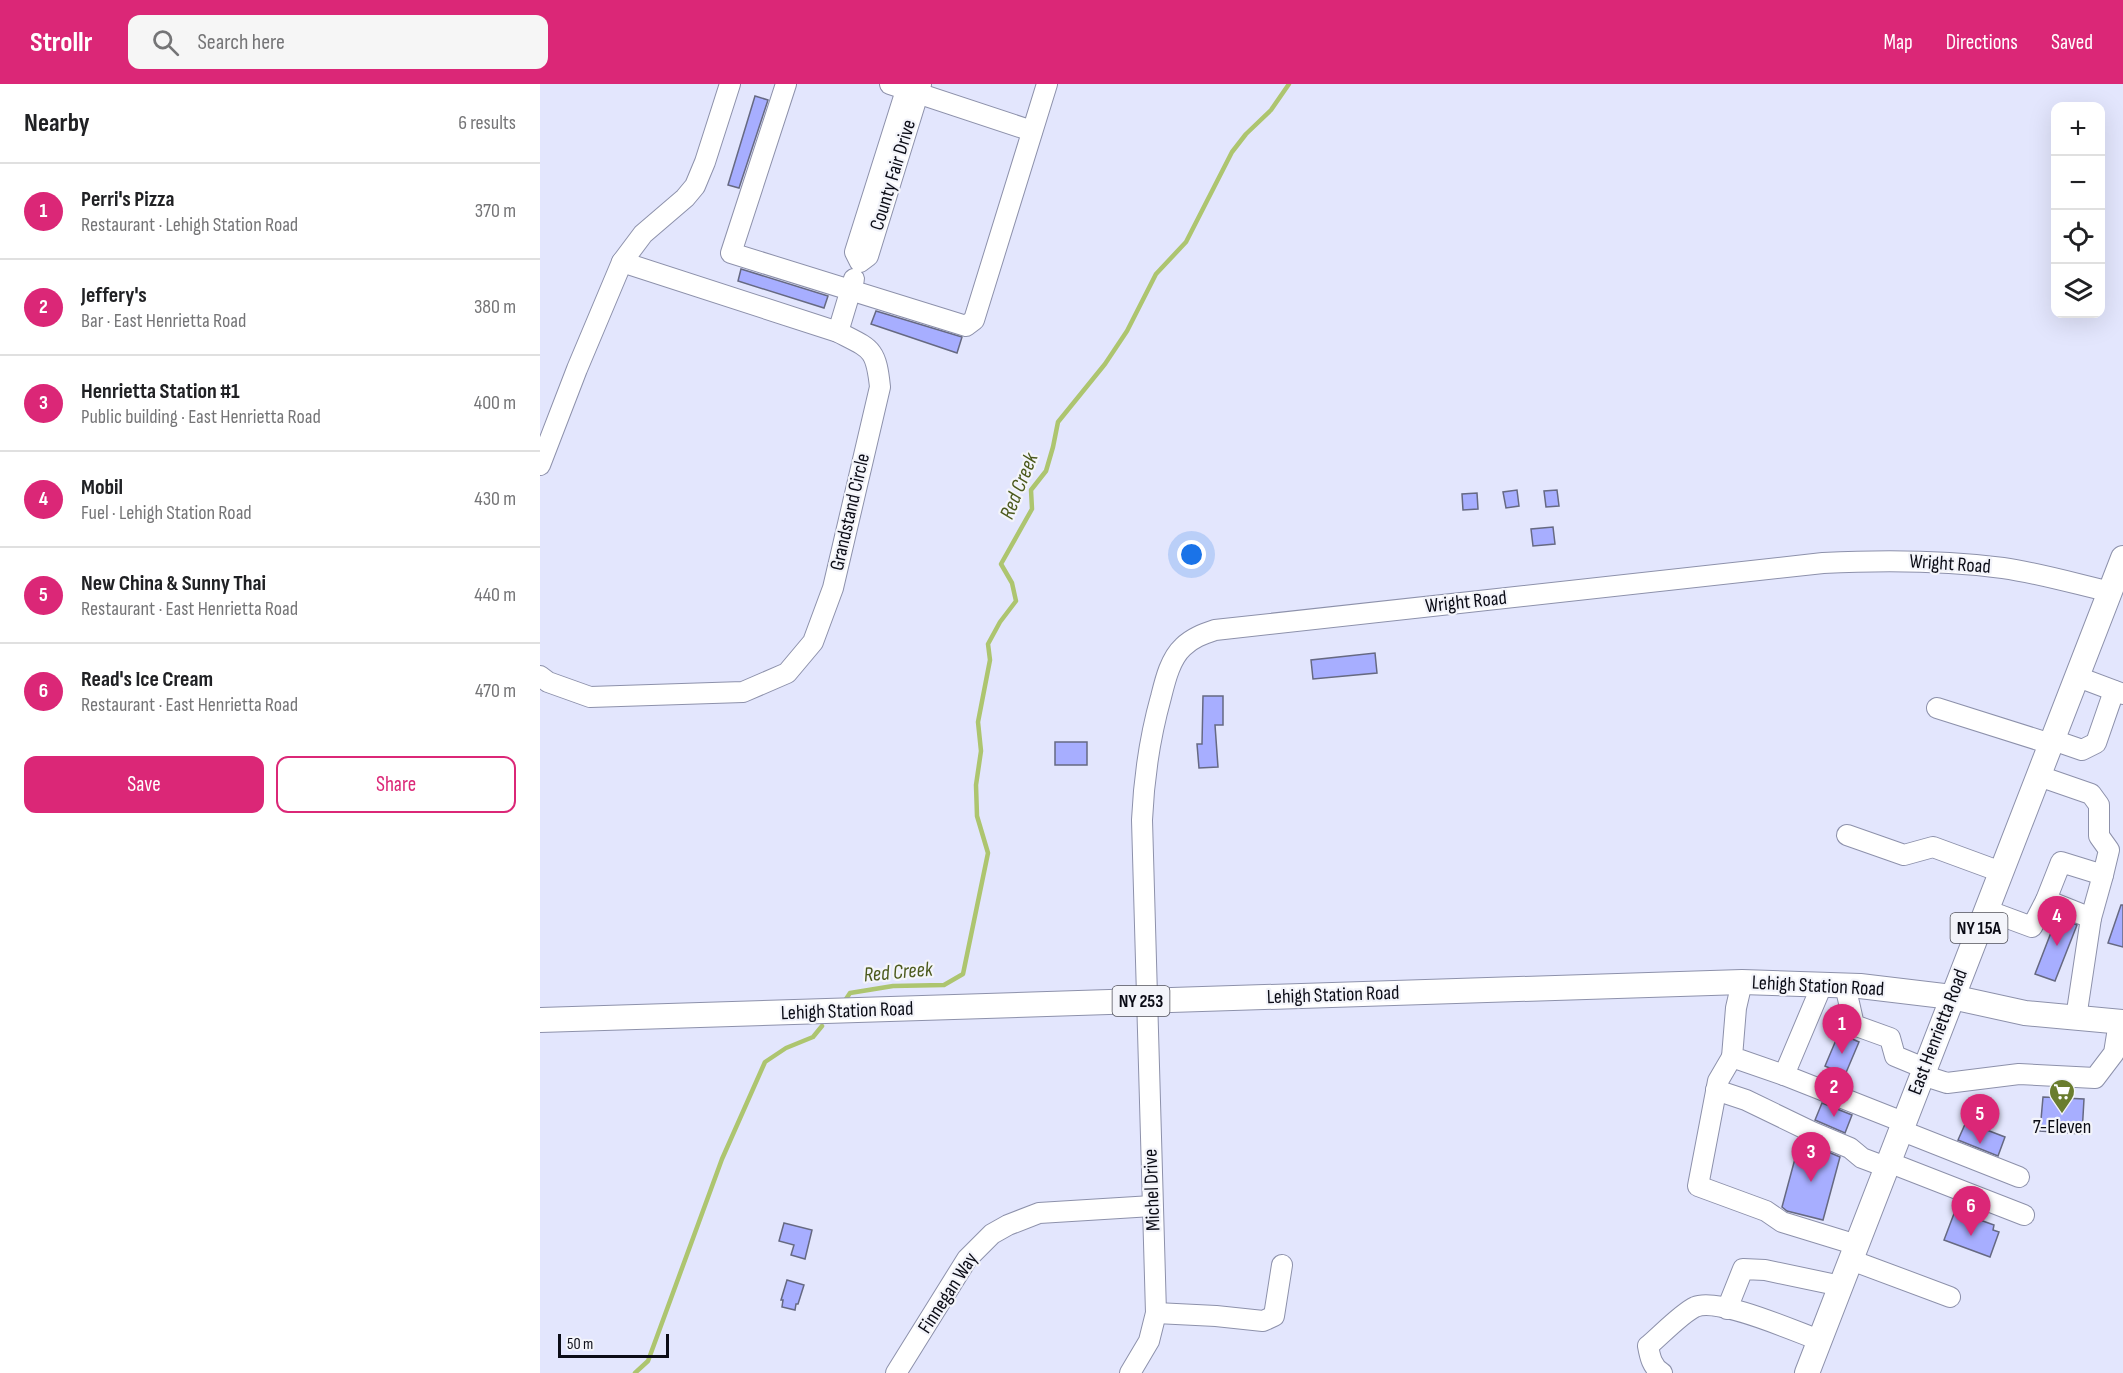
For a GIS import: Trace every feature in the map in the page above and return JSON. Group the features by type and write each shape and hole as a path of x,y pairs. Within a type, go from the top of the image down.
{"main road":[{"name":"East Henrietta Road","path":"1807,1373 1923,1071 2118,578"},
{"name":"Lehigh Station Road","path":"540,1020 1742,982 1845,985 1952,997 2025,1013 2121,1022"}],"street":[{"path":"540,465 622,262 643,234 685,198 695,186 730,84"},
{"path":"786,84 731,253 966,326 974,320 1047,84"},
{"path":"909,87 1032,131"},
{"name":"County Fair Drive","path":"838,332 860,262 855,252 909,87"},
{"name":"Grandstand Circle","path":"540,676 548,682 590,697 743,692 787,673 813,642 833,588 880,387 878,363 869,347 838,332 622,262"},
{"name":"Wright Road","path":"1147,1001 1142,820 1144,776 1149,740 1172,663 1182,648 1198,636 1215,630 1267,623 1823,563 1914,561 1966,563 2118,578"},
{"path":"1937,708 2082,750 2096,743 2119,692 2078,677"},
{"path":"2039,776 2091,794 2099,805 2098,836 2109,850 2091,918 2076,1018"},
{"path":"1847,835 1904,855 1933,847 2001,872"},
{"path":"1986,910 2032,927 2061,862 2103,875"},
{"path":"2046,900 2091,918"},
{"path":"1742,982 1736,1008 1732,1057 1718,1081 1698,1186 1766,1211 1782,1222 1854,1252 1950,1297"},
{"path":"1784,1075 1822,985"},
{"path":"1845,985 1854,1025 1890,1038 1895,1056 1947,1083 2019,1074 2095,1078 2114,1053 2121,1022"},
{"name":"Michel Drive","path":"1130,1373 1149,1341 1156,1313 1147,1001"},
{"path":"1732,1057 1784,1075 2019,1177"},
{"path":"1716,1090 1746,1100 1850,1148 1862,1158 1887,1164 2024,1215"},
{"name":"Finnegan Way","path":"896,1373 967,1259 992,1234 1039,1213 1152,1206"},
{"path":"1156,1313 1263,1321 1274,1316 1282,1265"},
{"path":"1727,1309 1743,1269 1765,1270 1841,1286"},
{"path":"1662,1373 1651,1360 1648,1346 1694,1308 1705,1305 1739,1311 1819,1340"}],"building":[{"path":"755,96 768,100 739,188 728,185"},
{"path":"741,269 828,296 824,308 738,281"},
{"path":"876,311 962,337 957,353 871,324"},
{"path":"1517,490 1519,506 1506,508 1503,492"},
{"path":"1557,490 1559,506 1546,507 1544,491"},
{"path":"1477,493 1478,509 1463,510 1462,494"},
{"path":"1553,527 1555,544 1533,546 1531,529"},
{"path":"1375,653 1377,673 1313,679 1311,660"},
{"path":"1203,696 1223,696 1223,725 1215,725 1218,767 1199,768 1197,744 1202,744"},
{"path":"1055,742 1087,742 1087,765 1055,765"},
{"path":"2121,905 2123,905 2123,947 2108,943"},
{"path":"2057,917 2077,925 2055,981 2035,974"},
{"path":"1839,1033 1859,1042 1845,1075 1825,1066"},
{"name":"7-Eleven","path":"2043,1097 2084,1099 2082,1134 2040,1131"},
{"path":"1822,1103 1852,1115 1845,1133 1815,1120"},
{"path":"1966,1122 2005,1137 1998,1156 1958,1140"},
{"path":"1800,1140 1840,1157 1823,1220 1787,1211 1782,1207"},
{"path":"1955,1211 1994,1225 1993,1230 1999,1232 1990,1257 1944,1240"},
{"path":"784,1223 812,1230 805,1259 791,1255 794,1245 779,1241"},
{"path":"787,1280 804,1285 795,1310 782,1307 783,1300 781,1300"}],"waterway":[{"name":"Red Creek","path":"846,999 850,993 893,986 944,985 963,974 988,853 977,816 976,785 981,751 978,722 990,660 988,644 1000,622 1016,601 1012,583 1001,564 1032,509 1031,490 1046,471 1058,422 1105,364 1127,331 1156,274 1186,242 1232,152 1246,134 1271,110 1289,84"},
{"name":"Red Creek","path":"635,1373 648,1361 722,1159 765,1062 786,1048 813,1037 822,1026"}],"place":[{"name":"Mobil","path":"2057,946"},
{"name":"Perri's Pizza","path":"1842,1054"},
{"name":"7-Eleven","path":"2062,1115"},
{"name":"Jeffery's","path":"1834,1117"},
{"name":"New China & Sunny Thai","path":"1980,1144"},
{"name":"Henrietta Station #1","path":"1811,1182"},
{"name":"Read's Ice Cream","path":"1971,1236"}]}
